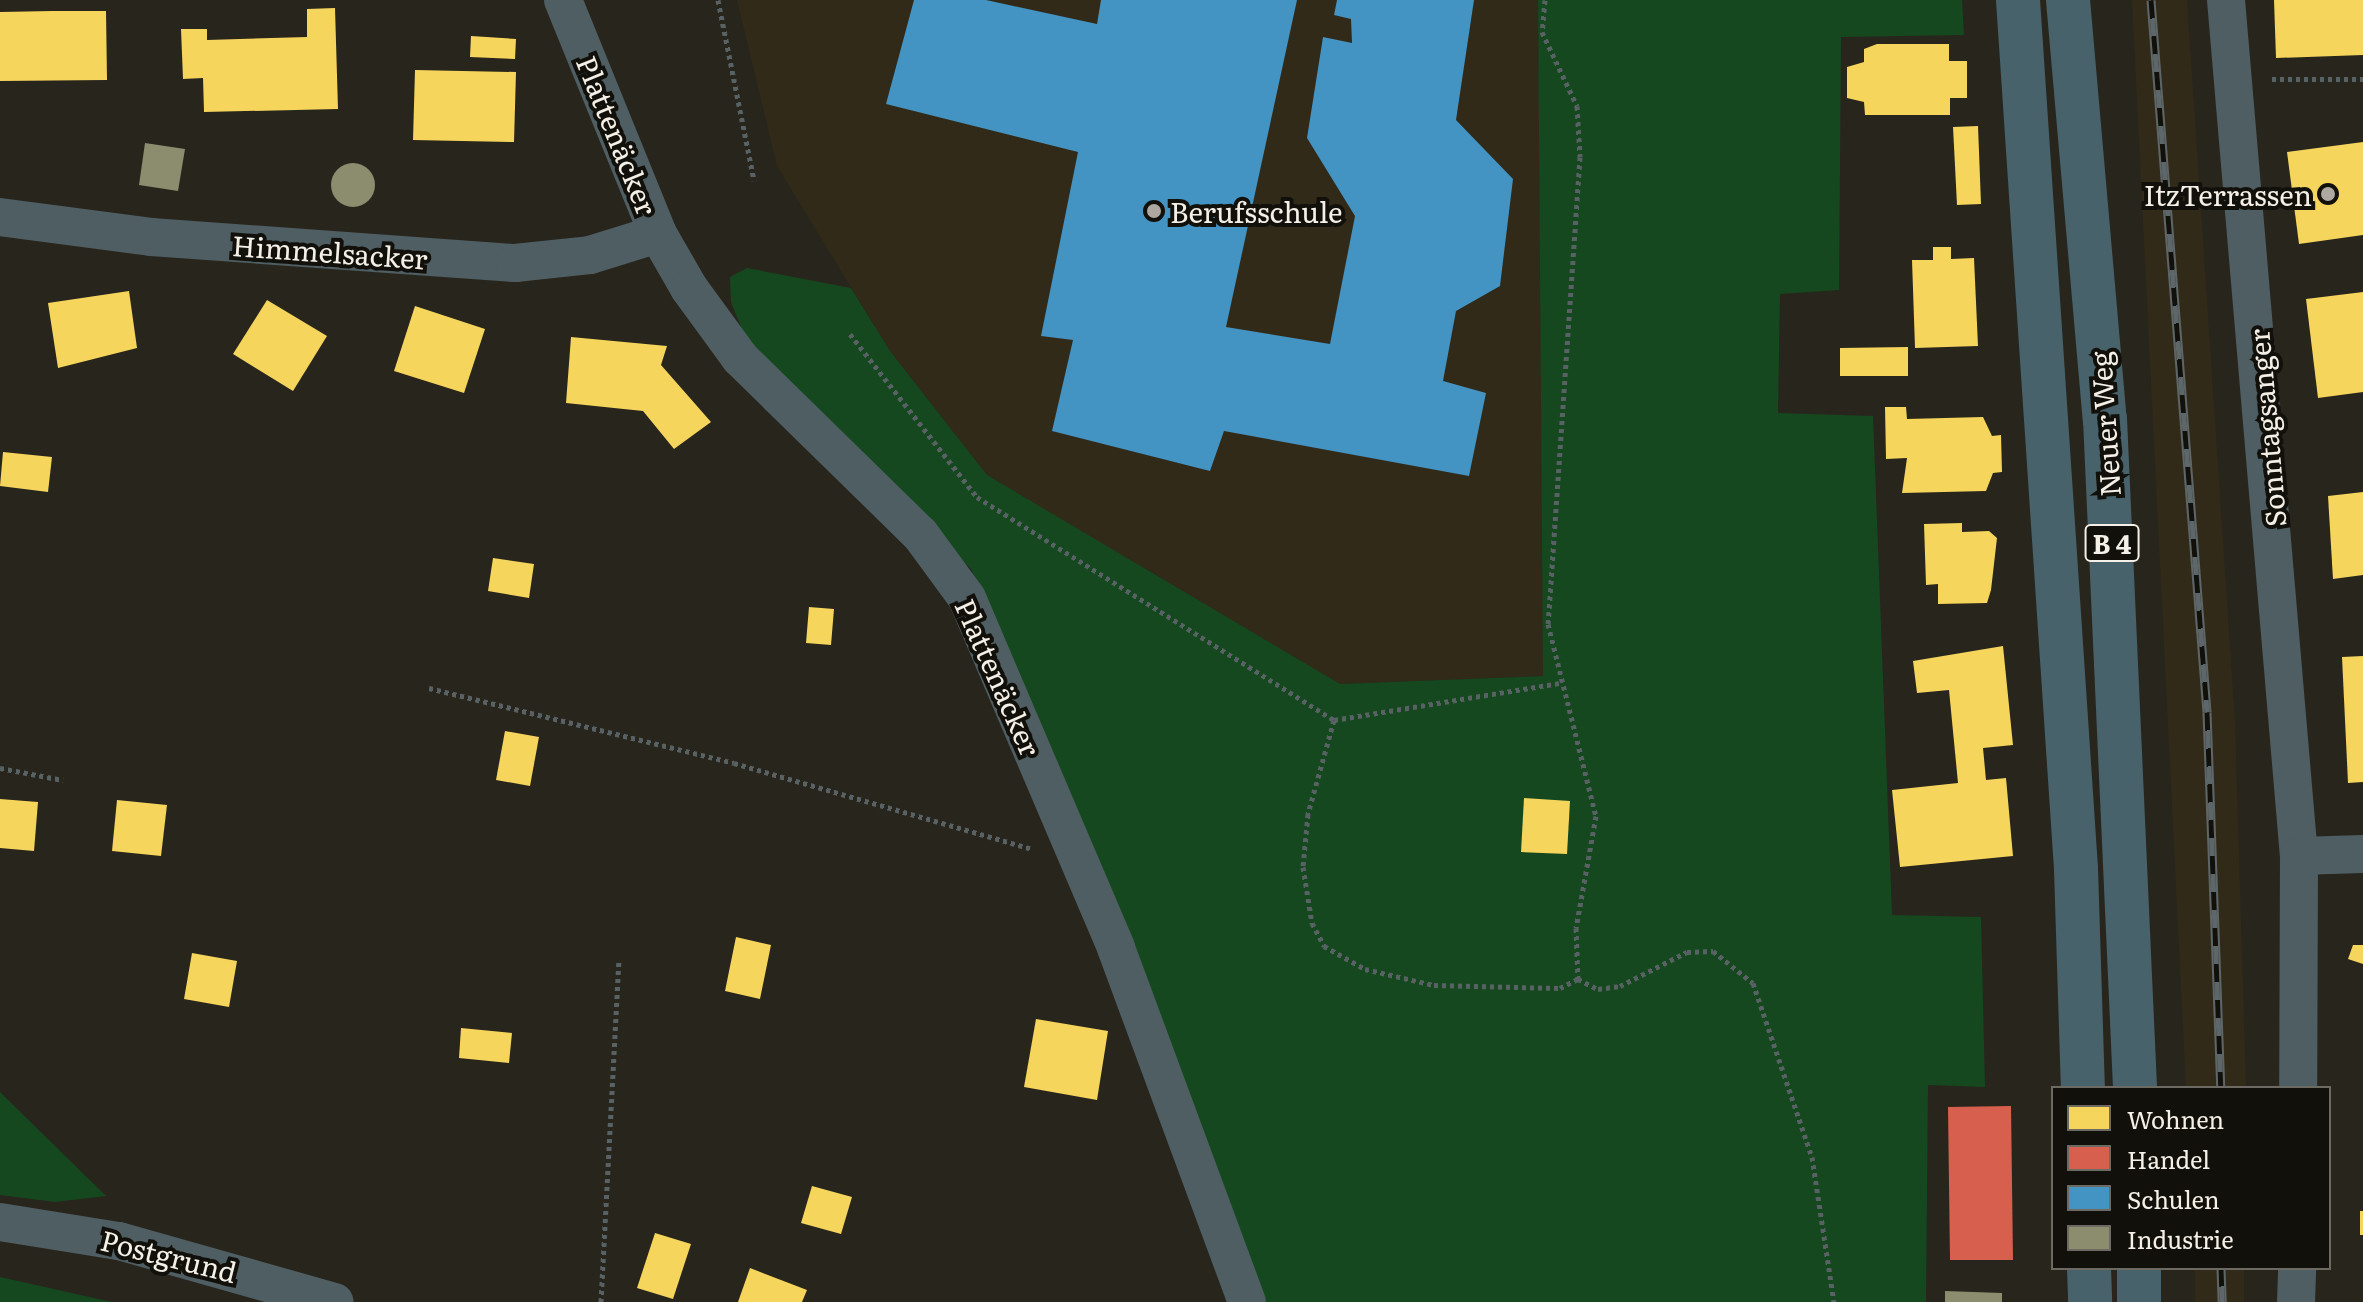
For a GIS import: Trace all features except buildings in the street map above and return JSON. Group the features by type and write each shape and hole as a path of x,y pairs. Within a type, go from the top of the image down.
{"highway":[{"name":"Neuer Weg","path":"2018,0 2075,853 2083,1086"},
{"name":"Neuer Weg","path":"2068,0 2105,419 2135,1086"},
{"path":"2089,1270 2090,1302"}],"street":[{"name":"Plattenäcker","path":"563,0 658,234 740,358 920,534 967,598 1082,867 1247,1302"},
{"name":"Sonntagsanger","path":"2226,0 2299,856 2298,1086"},
{"name":"Himmelsacker","path":"0,217 151,237 515,263 590,255 658,234"},
{"path":"2299,856 2363,854"},
{"name":"Postgrund","path":"0,1222 119,1241 335,1302"},
{"path":"2296,1302 2297,1270"}],"path":[{"path":"718,0 754,180"},
{"path":"1545,0 1542,32 1577,106 1580,157 1548,624 1559,683 1596,816 1576,928 1578,979"},
{"path":"2233,78 2363,79"},
{"path":"850,334 977,497 1334,720 1559,683"},
{"path":"429,688 945,820 1082,867"},
{"path":"1334,720 1308,814 1303,867 1324,946 1365,969 1434,985 1560,988 1578,979"},
{"path":"0,768 63,780"},
{"path":"1578,979 1598,989 1620,986 1687,952 1713,951 1753,983 1812,1157 1834,1302"},
{"path":"601,1302 619,959"}],"shaded area":[{"path":"737,0 1538,0 1544,676 1340,684 987,475 890,351 777,166"},
{"path":"2132,0 2187,0 2235,722 2246,1086 2186,1086"},
{"path":"2195,1270 2244,1270 2244,1302 2195,1302"}],"green space":[{"path":"1538,0 1962,0 1964,35 1841,37 1839,290 1780,294 1778,413 1873,416 1892,915 1981,917 1985,1087 1928,1085 1926,1302 1265,1302 971,569 753,357 731,302 730,277 747,268 851,288 890,351 987,475 1340,684 1543,676"},
{"path":"0,1092 106,1196 55,1202 0,1195"},
{"path":"0,1277 112,1302 0,1302"}],"railway":[{"path":"2151,0 2207,712 2221,1086"},
{"path":"2221,1270 2222,1302"}],"place":[{"name":"ItzTerrassen","path":"2328,194"},
{"name":"Berufsschule","path":"1154,211"}]}
